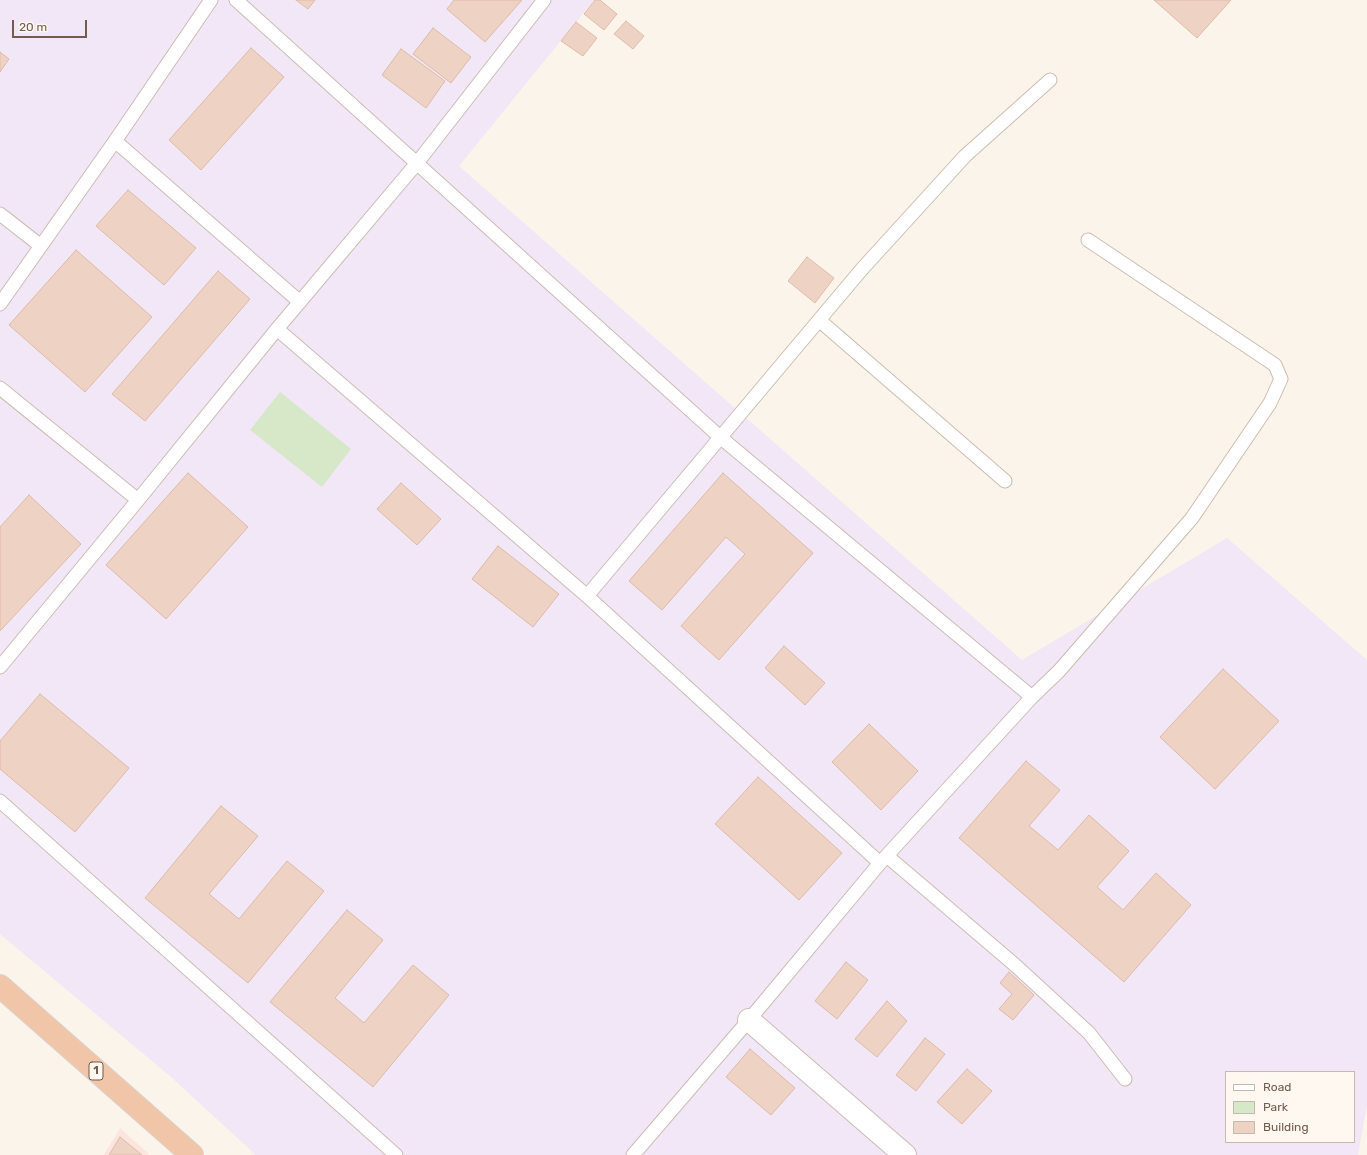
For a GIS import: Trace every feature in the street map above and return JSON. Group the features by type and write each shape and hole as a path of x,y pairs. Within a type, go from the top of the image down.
{"highway":[{"name":"1","path":"0,986 182,1151"}],"street":[{"path":"749,1020 905,1155"}],"lane":[{"path":"0,304 115,141 211,0"},
{"path":"236,0 720,437 1032,697"},
{"path":"0,667 277,329 417,163 544,0"},
{"path":"587,596 862,269 965,156 1050,80"},
{"path":"115,141 300,302"},
{"path":"0,214 41,246"},
{"path":"633,1155 884,859 1032,697 1059,671 1192,518 1270,403 1281,379 1275,365 1088,240"},
{"path":"819,320 1005,481"},
{"path":"277,329 587,596 884,859 1015,965 1089,1034 1125,1078"},
{"path":"0,388 138,500"},
{"path":"0,802 396,1155"}],"shaded area":[{"path":"0,0 594,0 459,166 1022,660 1227,538 1367,660 1367,1104 1358,1155 256,1155 171,1077 0,934"},
{"path":"120,1128 148,1153 149,1155 104,1155"}],"green space":[{"path":"280,392 351,449 322,487 250,430"}],"building":[{"path":"296,0 315,0 308,9"},
{"path":"454,0 522,0 485,42 447,9"},
{"path":"595,0 600,0 617,14 604,30 584,14"},
{"path":"1154,0 1231,0 1197,38"},
{"path":"626,21 644,36 633,49 614,34"},
{"path":"576,22 597,38 583,56 561,41"},
{"path":"433,28 471,57 451,83 413,54"},
{"path":"251,48 284,77 201,170 169,140"},
{"path":"401,49 445,81 426,108 382,75"},
{"path":"0,52 9,59 0,72"},
{"path":"128,190 196,248 164,285 96,226"},
{"path":"76,250 152,317 85,392 9,325"},
{"path":"807,257 834,278 815,303 788,281"},
{"path":"218,271 250,299 145,421 112,394"},
{"path":"188,473 248,527 166,619 106,565"},
{"path":"723,473 813,553 719,660 681,626 745,554 726,537 662,610 629,581"},
{"path":"401,483 441,519 417,545 377,509"},
{"path":"29,495 81,544 0,631 0,527"},
{"path":"498,546 559,594 533,627 472,579"},
{"path":"784,646 825,683 805,705 765,668"},
{"path":"1223,669 1279,721 1215,789 1160,737"},
{"path":"40,694 129,768 75,832 0,769 0,741"},
{"path":"869,724 918,771 881,810 832,762"},
{"path":"1026,761 1060,790 1029,826 1058,850 1089,815 1129,851 1097,887 1123,910 1156,873 1191,905 1124,982 959,838"},
{"path":"758,777 842,853 799,900 715,824"},
{"path":"221,806 258,836 209,894 239,919 287,861 324,891 248,983 145,898"},
{"path":"347,910 383,940 335,998 364,1023 413,965 449,995 373,1087 270,1002"},
{"path":"846,962 868,980 837,1019 815,1001"},
{"path":"1009,972 1034,995 1013,1020 999,1009 1012,994 1000,983"},
{"path":"887,1001 907,1021 877,1057 855,1039"},
{"path":"925,1038 945,1054 916,1091 896,1075"},
{"path":"750,1049 795,1088 771,1115 726,1077"},
{"path":"967,1069 992,1091 962,1124 937,1102"},
{"path":"120,1137 142,1155 109,1155"}]}
